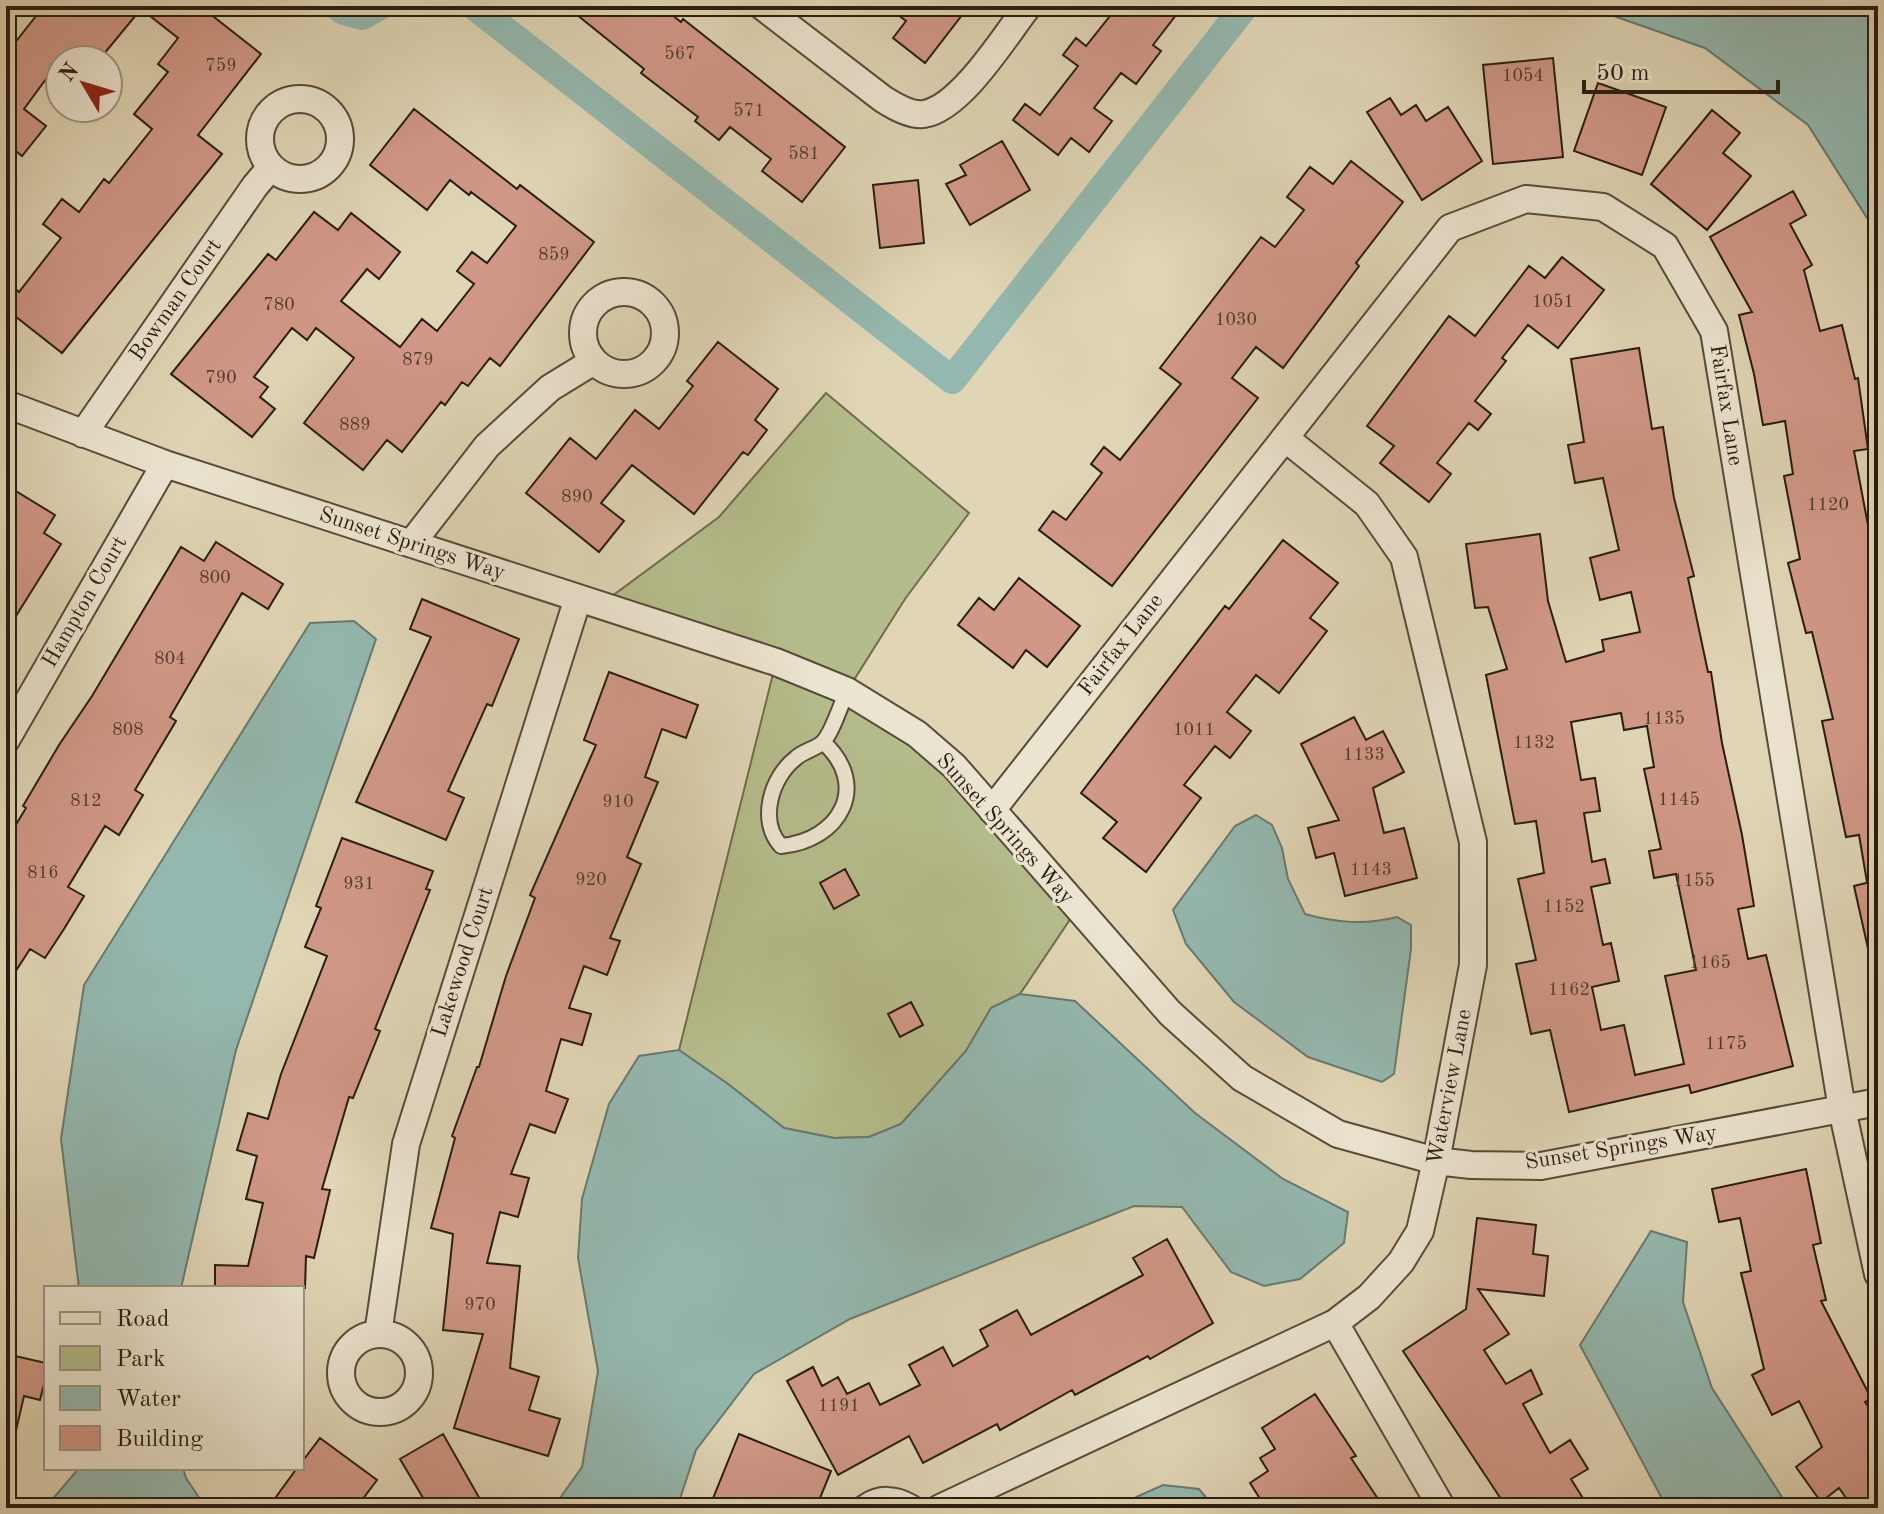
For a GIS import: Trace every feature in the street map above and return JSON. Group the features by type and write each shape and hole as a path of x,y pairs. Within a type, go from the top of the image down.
{"street":[{"path":"762,6 883,99 900,109 922,115 959,96 1028,6"},
{"name":"Bowman Court","path":"83,434 271,167"},
{"name":"Fairfax Lane","path":"992,810 1450,228 1526,199 1603,207 1665,246 1714,331 1842,1109 1878,1274"},
{"path":"411,544 487,446 550,388 594,361"},
{"name":"Sunset Springs Way","path":"6,404 165,464 776,662 847,691 917,734 954,766 1170,1013 1242,1078 1338,1134 1436,1161 1541,1166 1878,1102"},
{"name":"Waterview Lane","path":"940,1508 1335,1323 1369,1297 1401,1262 1420,1231 1473,965 1473,842 1404,557 1367,504 1285,438"},
{"name":"Hampton Court","path":"6,740 165,464"},
{"name":"Lakewood Court","path":"378,1334 406,1144 578,598"},
{"path":"1335,1323 1442,1508"},
{"path":"866,1508 881,1500 900,1502 910,1508"}],"lane":[{"path":"823,742 836,753 842,765 847,781 846,801 839,817 822,834 795,845 781,846 774,839 769,817 771,794 780,774 796,758 823,742 847,691"}],"green space":[{"path":"826,393 969,513 905,599 847,691 917,734 1077,909 1020,994 991,1008 966,1051 901,1124 869,1137 834,1138 784,1128 679,1050 776,662 600,605 719,517"}],"water":[{"path":"1456,6 1878,6 1878,247 1874,229 1808,125 1705,48 1611,15 1551,7 1459,13"},
{"path":"354,621 376,639 236,1050 181,1286 79,1286 61,1139 84,985 310,623"},
{"path":"1256,815 1272,825 1282,848 1288,879 1305,914 1351,922 1397,917 1411,925 1411,949 1394,1074 1382,1082 1308,1057 1234,1002 1186,944 1173,910 1235,826"},
{"path":"1020,994 1075,1001 1195,1113 1283,1179 1348,1212 1344,1243 1300,1279 1264,1286 1231,1272 1182,1207 1134,1206 850,1319 754,1374 696,1450 677,1508 553,1508 582,1467 598,1371 578,1258 582,1199 609,1104 639,1056 679,1050 784,1128 834,1138 869,1137 901,1124 966,1051 991,1008"},
{"path":"1651,1231 1687,1242 1683,1302 1712,1388 1789,1508 1667,1508 1580,1345"},
{"path":"77,1470 184,1470 206,1508 45,1508"},
{"path":"1163,1485 1199,1489 1215,1508 1125,1508 1136,1497"}],"building":[{"path":"44,6 200,6 261,54 198,135 222,154 62,353 6,309 6,281 19,292 61,238 43,224 62,199 79,212 104,179 109,183 152,129 134,114 168,72 158,64 178,38 141,9 112,44 44,44 44,82 24,109 46,126 22,156 6,143 6,54"},
{"path":"566,6 661,6 681,22 683,19 845,147 802,202 762,171 771,159 730,127 719,140 695,121 698,117 641,73 644,69"},
{"path":"886,6 969,6 925,63 893,38 906,21"},
{"path":"1118,6 1183,6 1153,45 1161,51 1136,84 1121,73 1094,108 1112,121 1089,152 1071,138 1058,155 1013,120 1025,104 1040,115 1078,66 1063,55 1076,38 1086,46"},
{"path":"1553,58 1563,157 1493,164 1483,65"},
{"path":"1598,83 1666,107 1642,175 1574,151"},
{"path":"1390,98 1401,115 1416,105 1426,121 1448,107 1482,161 1422,200 1367,112"},
{"path":"414,109 517,189 520,185 594,242 500,366 490,358 468,386 462,382 445,405 441,402 402,452 387,440 363,470 304,423 354,358 316,328 307,340 292,328 254,377 268,387 260,397 275,409 252,437 171,374 268,254 276,260 314,212 338,230 351,213 400,252 379,279 367,269 341,301 400,347 422,319 437,331 474,284 457,271 472,252 487,263 516,226 450,180 427,210 370,165"},
{"path":"1712,110 1740,133 1723,153 1751,176 1707,230 1651,184"},
{"path":"1002,141 1030,190 970,225 946,184 966,175 960,165"},
{"path":"1351,161 1403,202 1283,368 1256,347 1232,378 1258,398 1112,586 1039,530 1053,511 1066,520 1102,473 1091,464 1104,447 1120,460 1181,384 1160,368 1261,237 1275,247 1304,210 1287,197 1310,167 1333,184"},
{"path":"918,180 924,243 880,248 873,185"},
{"path":"1793,191 1806,215 1790,224 1812,265 1804,270 1820,331 1842,325 1855,379 1858,378 1868,449 1854,451 1871,541 1878,539 1878,585 1868,587 1878,626 1878,952 1869,953 1854,886 1870,882 1867,882 1859,835 1846,837 1822,721 1833,719 1812,632 1806,633 1788,563 1800,559 1784,476 1793,474 1785,421 1763,425 1739,315 1752,312 1710,237"},
{"path":"1562,257 1604,290 1558,348 1528,325 1502,358 1506,361 1475,401 1491,414 1478,430 1469,423 1437,463 1451,474 1429,502 1380,463 1394,446 1367,426 1449,316 1475,336 1529,266 1545,278"},
{"path":"718,342 778,389 755,420 767,430 748,455 743,452 694,514 632,465 601,503 624,521 599,552 526,493 570,438 596,459 635,410 659,429 693,386 687,381"},
{"path":"1639,348 1652,429 1663,427 1674,498 1694,576 1688,578 1708,672 1711,672 1722,743 1742,835 1754,906 1738,909 1748,959 1766,955 1793,1066 1691,1093 1689,1085 1569,1112 1550,1030 1531,1034 1516,964 1536,960 1518,879 1544,873 1536,821 1515,824 1486,675 1507,669 1488,607 1475,608 1466,544 1540,534 1548,601 1566,662 1604,651 1602,640 1640,632 1631,592 1600,600 1590,558 1619,550 1603,478 1575,483 1568,445 1584,442 1571,359","holes":["1621,713 1624,730 1647,726 1654,767 1644,769 1661,849 1649,851 1654,878 1676,874 1696,970 1665,976 1684,1064 1635,1075 1624,1025 1601,1030 1592,987 1619,981 1611,943 1603,945 1591,887 1610,883 1605,859 1592,862 1584,813 1600,811 1595,778 1581,780 1571,722"]},
{"path":"6,485 55,515 44,533 61,544 6,632"},
{"path":"1283,540 1338,583 1310,618 1327,631 1279,693 1256,675 1227,712 1251,731 1230,758 1215,746 1184,785 1201,798 1146,872 1103,838 1117,822 1081,793 1225,606 1229,609"},
{"path":"216,542 283,584 268,609 242,593 170,717 176,721 135,790 143,795 119,835 105,826 68,887 84,896 45,958 30,949 6,986 6,841 59,745 181,547 204,561"},
{"path":"1019,578 1080,626 1047,667 1026,650 1013,668 958,625 979,598 994,610"},
{"path":"422,599 519,639 492,706 487,704 448,791 464,798 446,840 356,802 431,637 410,629"},
{"path":"609,672 698,705 686,738 662,729 645,777 658,782 627,857 641,864 610,938 620,941 607,975 584,966 569,1008 591,1014 582,1045 561,1039 546,1091 568,1099 555,1133 530,1124 511,1174 529,1178 518,1217 500,1212 487,1263 520,1266 510,1368 539,1377 529,1410 560,1419 548,1456 454,1428 483,1334 443,1330 453,1234 431,1228 455,1138 452,1136 479,1067 506,976 535,898 530,895 596,745 584,740"},
{"path":"1354,717 1366,740 1383,731 1404,772 1373,788 1384,833 1404,828 1417,878 1345,896 1334,853 1316,858 1308,828 1339,820 1301,744"},
{"path":"342,838 433,871 426,889 430,890 375,1029 380,1031 353,1098 349,1097 322,1189 330,1190 314,1258 306,1256 305,1288 215,1286 215,1265 248,1266 263,1203 246,1199 257,1156 237,1150 248,1113 268,1119 281,1074 327,956 305,947 321,908 316,906"},
{"path":"845,869 859,895 834,909 820,883"},
{"path":"911,1002 923,1025 900,1037 888,1014"},
{"path":"1806,1169 1821,1243 1813,1245 1826,1300 1821,1301 1871,1398 1865,1402 1878,1420 1878,1494 1859,1508 1853,1508 1839,1488 1821,1502 1796,1467 1822,1447 1799,1401 1772,1415 1752,1375 1764,1369 1741,1273 1751,1271 1740,1218 1719,1222 1712,1189"},
{"path":"1477,1218 1536,1225 1533,1254 1548,1256 1544,1296 1478,1289 1509,1334 1484,1350 1506,1384 1531,1370 1542,1394 1523,1404 1550,1453 1570,1440 1588,1469 1571,1479 1589,1508 1507,1508 1403,1351 1466,1309"},
{"path":"1167,1239 1213,1323 1150,1359 1148,1356 1075,1395 1072,1390 1000,1430 997,1424 923,1463 909,1436 838,1475 787,1381 813,1367 822,1386 838,1377 847,1394 869,1383 880,1405 920,1385 909,1365 943,1347 953,1366 988,1346 980,1330 1017,1310 1031,1335 1143,1275 1133,1258"},
{"path":"6,1354 44,1363 40,1400 24,1396 14,1439 6,1439"},
{"path":"1315,1394 1356,1456 1351,1458 1384,1508 1266,1508 1250,1483 1268,1471 1260,1458 1275,1449 1262,1428"},
{"path":"443,1434 481,1501 469,1508 429,1508 400,1459"},
{"path":"739,1434 831,1471 816,1508 730,1508 712,1501"},
{"path":"320,1438 377,1480 356,1508 268,1508 296,1470 304,1470 304,1459"}],"waterway":[{"path":"337,6 362,16 380,6"},
{"path":"474,6 952,380 1245,6"}]}
